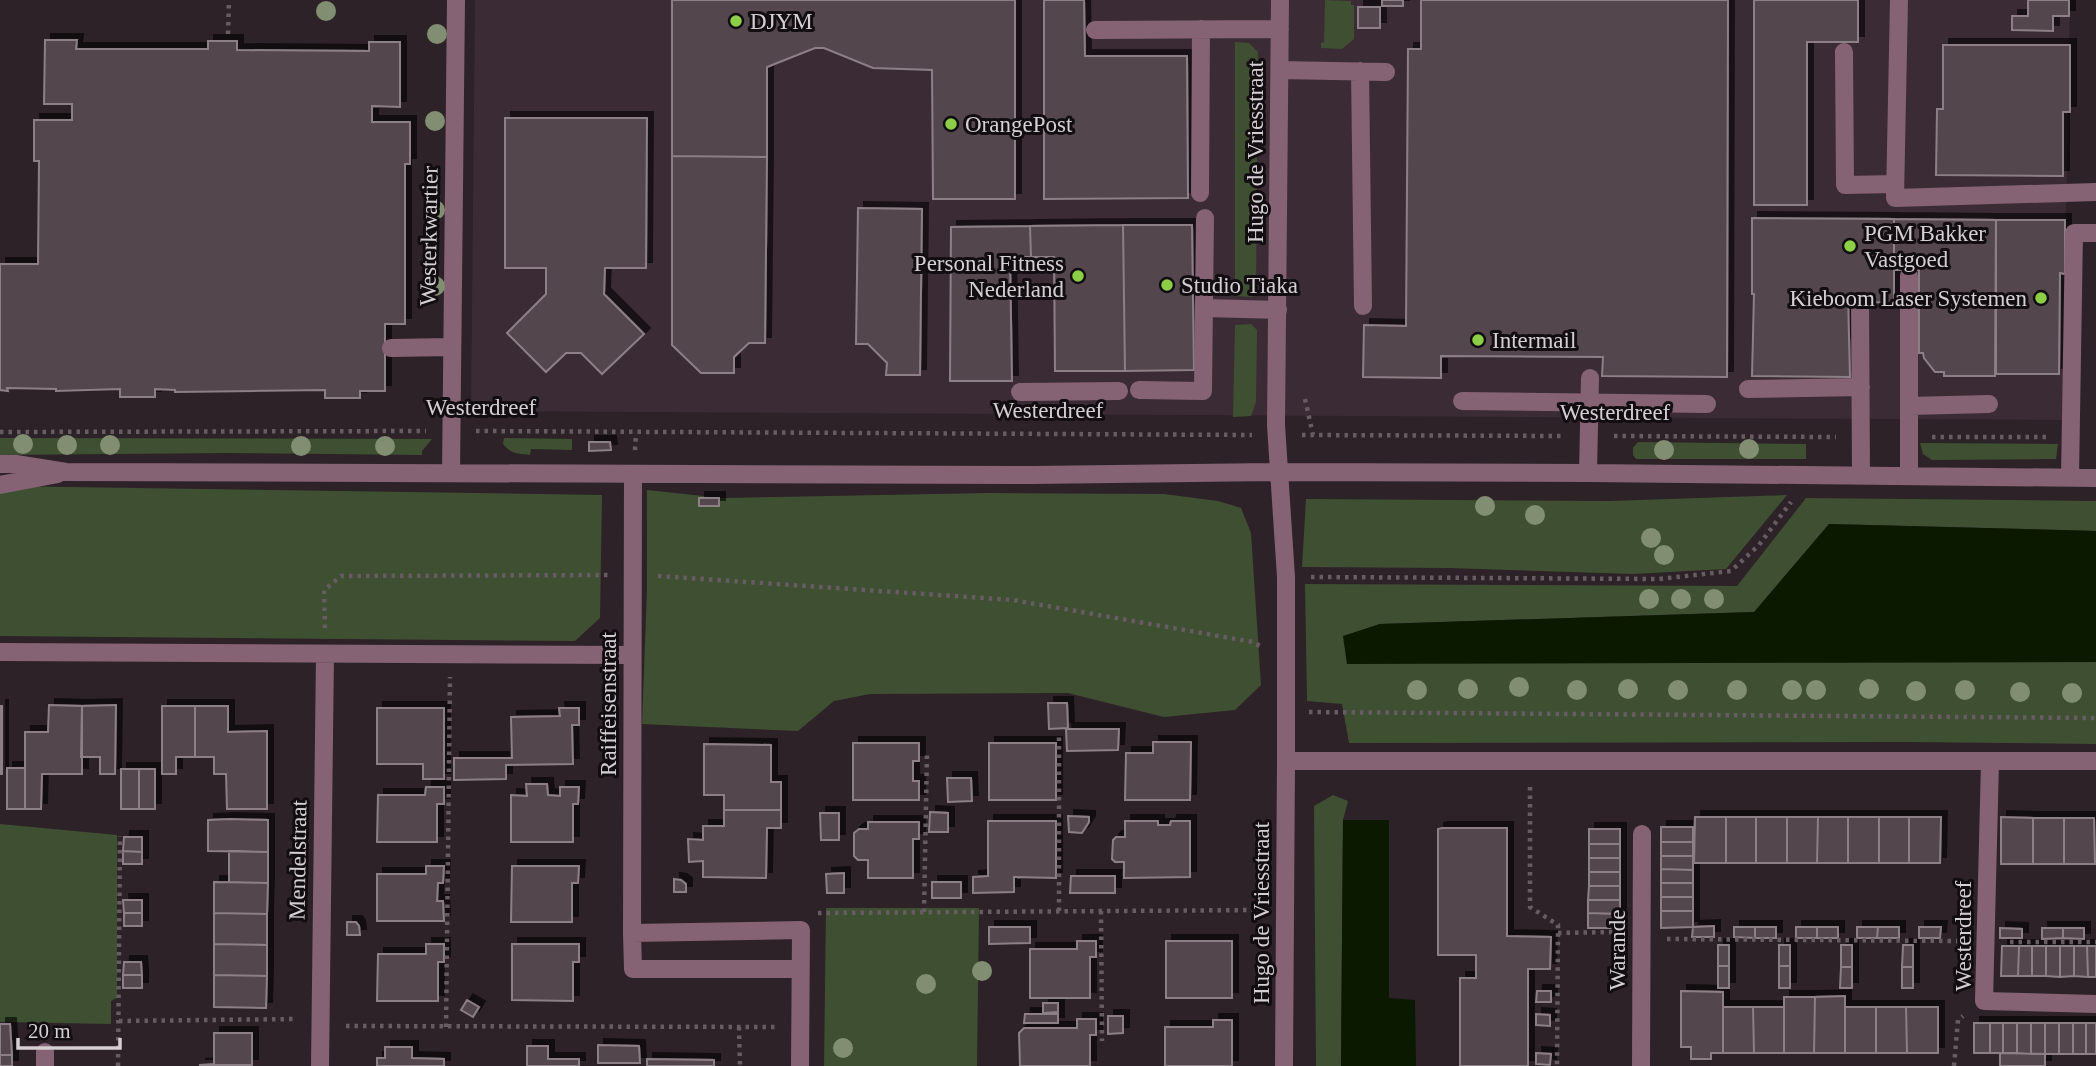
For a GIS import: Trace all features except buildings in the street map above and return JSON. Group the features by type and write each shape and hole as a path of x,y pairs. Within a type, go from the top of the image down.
{"street":[{"name":"Westerkwartier","path":"452,473 456,0"},
{"name":"Hugo de Vriesstraat","path":"1280,0 1276,435 1281,472"},
{"path":"1899,0 1895,198 2096,192"},
{"path":"1200,193 1201,29"},
{"path":"1095,30 1280,29"},
{"path":"1844,52 1845,184 1895,184"},
{"path":"1280,70 1386,72"},
{"path":"1360,71 1363,306"},
{"path":"1139,390 1203,391 1205,218"},
{"path":"2070,477 2074,233 2096,233"},
{"path":"1909,276 1909,476"},
{"path":"1860,302 1861,475"},
{"path":"1204,308 1278,310"},
{"path":"391,348 452,347"},
{"path":"1588,473 1590,378"},
{"path":"1748,389 1861,387"},
{"path":"1020,391 1119,391"},
{"path":"1462,401 1707,404"},
{"path":"1909,406 1989,404"},
{"path":"0,464 66,472 1033,475 1281,472 2096,478"},
{"path":"0,485 66,472"},
{"path":"1281,472 1286,577 1286,761 2096,761"},
{"name":"Raiffeisenstraat","path":"633,474 633,969 800,969"},
{"path":"0,652 632,655"},
{"name":"Mendelstraat","path":"320,1066 325,654"},
{"name":"Hugo de Vriesstraat","path":"1284,1066 1286,761"},
{"name":"Westerdreef","path":"1990,762 1984,1001 2096,1004"},
{"name":"Warande","path":"1642,834 1642,1066"},
{"path":"632,933 801,930 800,1066"}],"path":[{"path":"228,34 229,0"},
{"name":"Westerdreef","path":"0,432 451,431 1861,437"},
{"path":"1909,437 2070,437"},
{"path":"1286,577 1660,579 1731,571 1759,545 1811,475"},
{"path":"325,654 324,590 341,576 632,575 1013,600 1253,642 1286,660"},
{"path":"446,1027 450,654"},
{"path":"1286,711 2096,718"},
{"path":"1059,733 1059,911"},
{"path":"924,912 927,752"},
{"path":"1530,762 1530,906 1558,925 1557,1066"},
{"path":"118,1066 120,836"},
{"path":"801,930 816,913 1285,910"},
{"path":"1101,911 1102,1041"},
{"path":"1558,933 2096,942"},
{"path":"1954,1066 1958,1020 1984,1001"},
{"path":"119,1021 321,1022 446,1027 800,1027"},
{"path":"739,1027 740,1066"}],"shaded area":[{"path":"475,0 2070,0 2062,420 471,411"},
{"path":"1325,0 1351,1 1351,5 1354,5 1354,39 1342,49 1321,48 1321,43 1324,42"},
{"path":"1235,42 1249,43 1258,52 1256,292 1252,297 1235,296"},
{"path":"1251,324 1257,330 1256,402 1251,416 1233,417 1235,325"},
{"path":"0,438 432,439 422,451 422,455 0,455"},
{"path":"504,438 572,439 572,450 531,449 530,455 518,454 503,444"},
{"path":"1638,442 1806,444 1806,459 1636,459 1633,448"},
{"path":"1920,443 2058,444 2056,459 1932,460 1923,454"},
{"path":"0,486 602,495 600,618 575,641 0,636"},
{"path":"647,490 722,498 989,493 1164,494 1218,501 1241,508 1251,533 1261,685 1235,710 1164,717 1068,693 870,694 834,701 798,731 642,724 647,590"},
{"path":"1787,495 1726,569 1633,574 1302,567 1306,499 1610,501"},
{"path":"1806,498 2096,501 2096,531 1829,524 1755,612 1380,624 1344,636 1347,663 2096,662 2096,744 1349,743 1342,704 1307,701 1305,584 1737,586"},
{"path":"1829,524 2096,531 2096,662 1347,664 1343,636 1380,624 1754,612"},
{"path":"1333,795 1348,801 1343,820 1341,1066 1316,1066 1314,806"},
{"path":"1343,820 1389,820 1389,998 1415,1000 1416,1066 1341,1066"},
{"path":"0,824 117,835 117,998 111,1001 111,1024 0,1022"},
{"path":"826,908 979,908 977,1066 824,1066"}],"place":[{"name":"DJYM","path":"736,21"},
{"name":"OrangePost","path":"951,124"},
{"name":"PGM Bakker Vastgoed","path":"1850,246"},
{"name":"Personal Fitness Nederland","path":"1078,276"},
{"name":"Studio Tiaka","path":"1167,285"},
{"name":"Kieboom Laser Systemen","path":"2041,298"},
{"name":"Intermail","path":"1478,340"}]}
